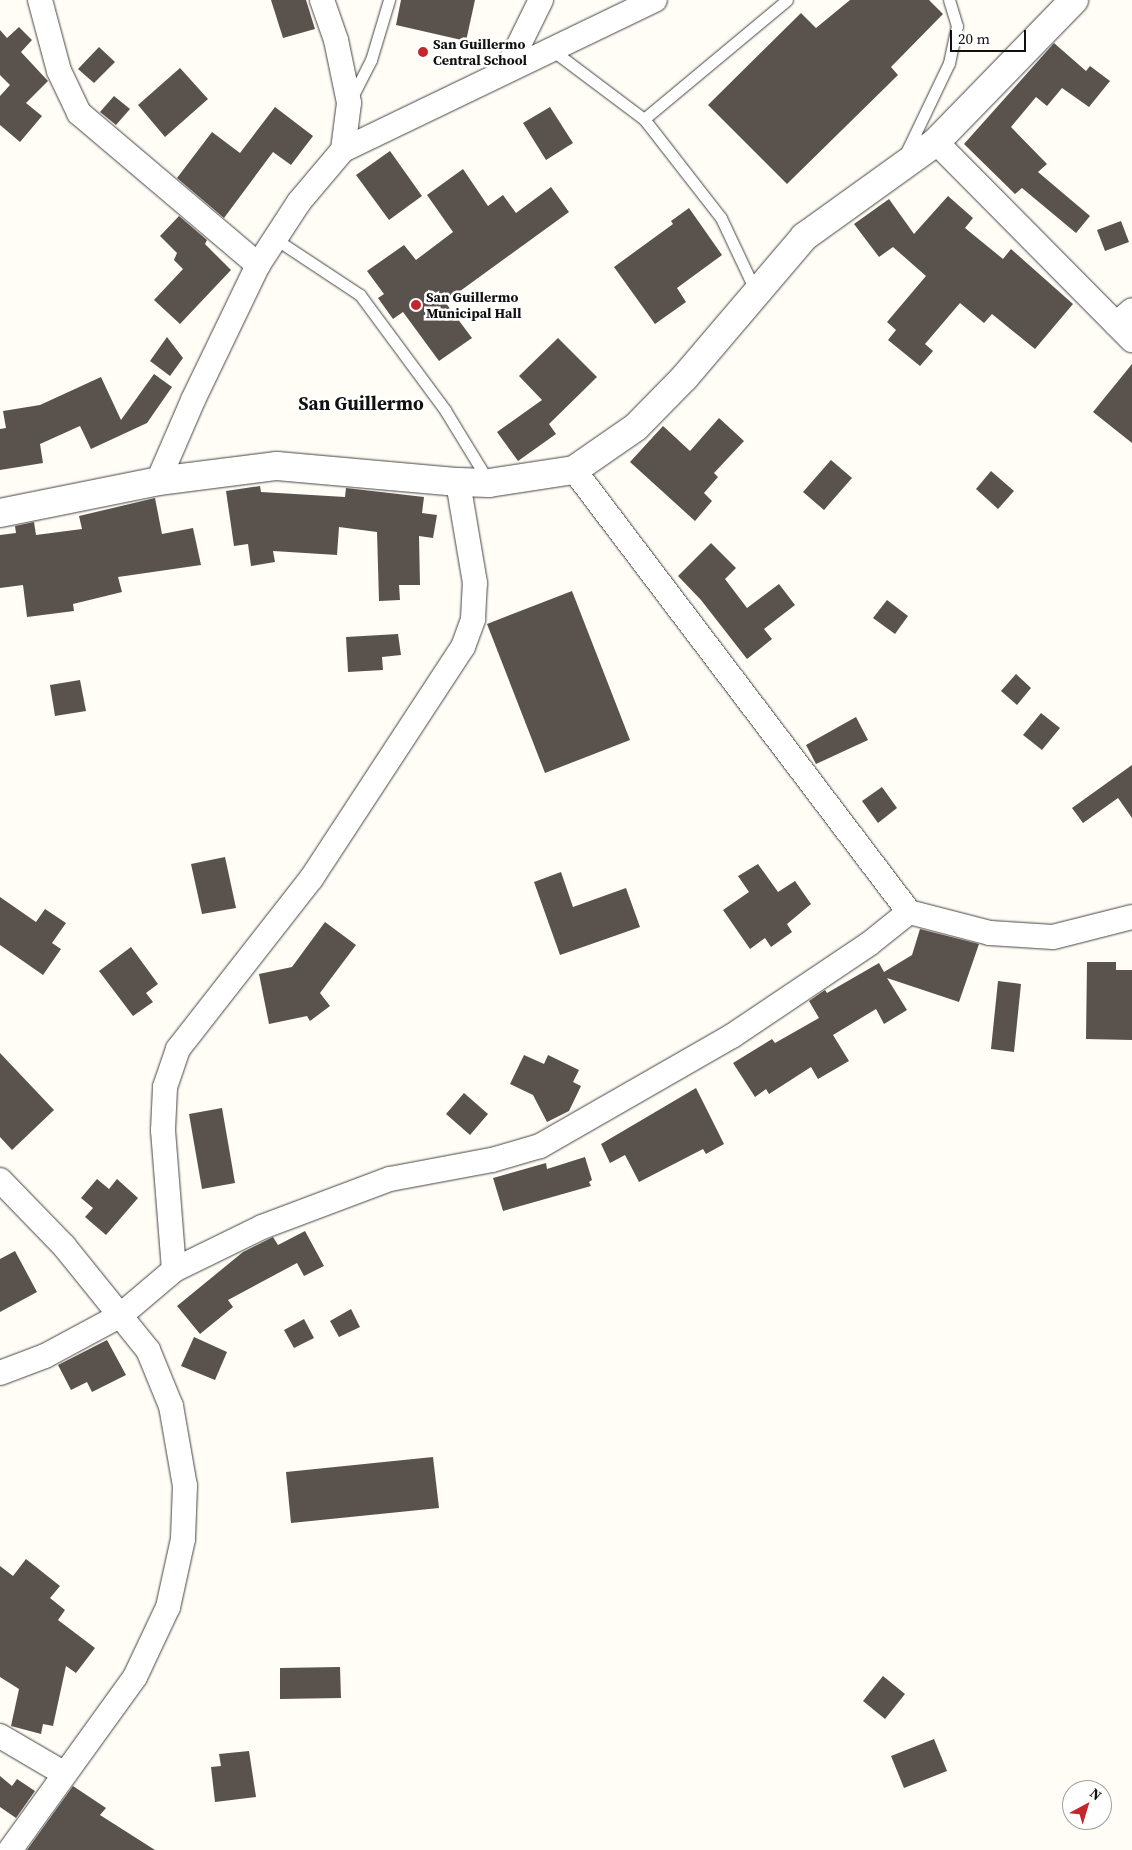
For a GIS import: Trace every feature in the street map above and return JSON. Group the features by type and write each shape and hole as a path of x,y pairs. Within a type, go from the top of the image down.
{"street":[{"path":"40,0 59,71 79,113 258,265"},
{"path":"322,0 336,40 349,103 344,150"},
{"path":"507,69 541,0"},
{"path":"158,481 193,400 258,265 274,238 344,150 507,69 552,50 655,0"},
{"path":"0,513 158,481 277,466 458,482 489,482 574,470 636,427 685,377 755,290 804,238 936,142 1074,0"},
{"path":"936,142 1127,325"},
{"path":"574,470 909,912 990,933 1054,937 1132,917"},
{"path":"174,1270 162,1130 165,1087 178,1049 311,879 464,647 473,619 475,583 458,482"},
{"path":"0,1373 45,1356 122,1316 174,1270 262,1227 390,1179 492,1160 540,1146 732,1036 869,944 909,912"},
{"path":"0,1180 64,1246 148,1350 171,1406 185,1486 183,1539 168,1607 135,1677 63,1773 10,1850"},
{"path":"0,1736 63,1773"}],"lane":[{"path":"349,103 372,60 389,0"},
{"path":"644,119 787,0"},
{"path":"897,170 949,63 957,26 949,0"},
{"path":"552,50 644,119 721,218 755,290"},
{"path":"274,238 360,295 445,410 489,482"}],"building":[{"path":"271,0 306,0 315,29 283,38"},
{"path":"401,0 475,0 466,41 396,25"},
{"path":"850,0 929,0 943,14 891,67 898,75 787,184 708,105 801,13 816,28"},
{"path":"19,27 32,40 21,52 48,81 26,103 42,116 20,142 0,125 0,96 10,85 0,75 0,30 7,38"},
{"path":"1054,43 1086,71 1090,66 1110,81 1089,107 1062,88 1047,106 1036,97 1011,127 1047,164 1038,172 1090,216 1076,233 1022,188 1015,194 964,144"},
{"path":"99,47 115,62 94,83 78,69"},
{"path":"180,68 208,99 165,137 138,105"},
{"path":"114,96 130,109 116,125 100,112"},
{"path":"275,107 313,136 291,165 273,152 224,218 177,178 212,132 240,153"},
{"path":"550,107 573,143 546,160 523,123"},
{"path":"390,151 422,196 389,220 356,175"},
{"path":"463,169 488,206 503,195 516,213 551,187 569,212 445,302 472,338 439,361 403,312 393,319 378,298 384,294 367,271 404,245 416,260 453,232 427,195"},
{"path":"948,196 973,218 965,228 1003,259 1011,249 1073,304 1035,349 992,314 984,323 960,303 925,344 933,351 920,366 888,340 896,330 887,322 926,276 893,247 879,257 854,224 889,199 914,234"},
{"path":"689,208 722,255 677,288 686,302 655,324 614,267 673,224 671,221"},
{"path":"179,216 207,240 205,244 231,270 180,324 154,300 183,269 174,260 177,253 160,236"},
{"path":"1121,221 1129,242 1105,251 1097,230"},
{"path":"167,337 183,358 170,376 150,361"},
{"path":"558,338 597,377 549,424 556,434 518,461 497,432 542,400 519,376"},
{"path":"1132,364 1132,443 1093,412"},
{"path":"154,374 172,387 147,423 91,449 80,426 40,444 43,463 0,470 0,429 6,428 3,411 40,405 101,377 121,420"},
{"path":"719,418 744,441 714,473 718,477 704,493 712,501 695,521 630,462 663,426 690,451"},
{"path":"831,460 852,478 824,510 803,492"},
{"path":"991,471 1014,491 998,509 976,489"},
{"path":"260,486 261,492 345,497 346,488 424,497 422,513 437,515 433,538 419,536 420,585 399,585 400,600 379,601 377,532 339,527 337,555 273,551 275,562 251,566 248,544 234,546 226,491"},
{"path":"155,498 162,534 193,528 201,565 118,577 122,592 73,604 74,611 27,617 23,585 0,588 0,535 16,533 15,526 34,522 36,535 82,529 79,516"},
{"path":"711,543 736,568 725,579 747,608 779,584 795,605 764,629 772,639 747,659 701,600 678,576"},
{"path":"572,591 630,740 545,773 487,624"},
{"path":"887,600 908,616 895,634 873,618"},
{"path":"398,634 401,655 382,657 383,670 348,672 346,637"},
{"path":"1016,674 1031,688 1017,705 1001,691"},
{"path":"80,680 86,711 55,716 50,685"},
{"path":"1041,713 1060,728 1042,750 1023,735"},
{"path":"856,717 868,740 816,764 806,745"},
{"path":"1132,765 1132,818 1118,798 1083,823 1072,808"},
{"path":"882,787 897,808 878,823 862,801"},
{"path":"225,857 236,908 202,914 191,864"},
{"path":"758,864 778,892 795,881 811,904 787,924 792,932 771,947 765,938 750,949 723,910 749,892 738,876"},
{"path":"561,872 573,907 626,888 640,927 560,955 534,882"},
{"path":"0,897 36,922 45,909 66,923 52,943 61,949 43,975 0,945"},
{"path":"325,922 356,945 320,993 330,1006 310,1021 307,1016 269,1024 259,974 292,967"},
{"path":"920,929 979,944 959,1002 887,978 907,1010 884,1024 876,1009 833,1035 849,1061 818,1079 811,1067 769,1094 766,1089 755,1097 733,1063 772,1039 775,1043 819,1018 809,1001 825,990 827,993 879,963 884,972 912,955"},
{"path":"131,947 158,984 146,993 153,1002 133,1016 99,971"},
{"path":"1087,962 1116,962 1116,970 1132,970 1132,1040 1086,1039"},
{"path":"998,981 1021,984 1014,1052 991,1049"},
{"path":"0,1053 54,1110 12,1150 0,1137"},
{"path":"524,1055 544,1064 548,1055 579,1070 573,1082 581,1086 569,1111 547,1122 533,1095 510,1084"},
{"path":"696,1088 724,1144 706,1154 703,1149 639,1182 625,1155 610,1163 601,1144"},
{"path":"464,1093 488,1114 470,1135 446,1114"},
{"path":"222,1108 235,1183 202,1189 189,1114"},
{"path":"585,1157 592,1180 589,1182 591,1186 503,1211 493,1178 546,1163 547,1169"},
{"path":"97,1179 109,1189 117,1179 138,1198 106,1235 85,1217 93,1208 81,1198"},
{"path":"305,1231 324,1266 304,1276 297,1263 228,1300 233,1307 200,1334 177,1306 243,1252 273,1237 278,1245"},
{"path":"15,1251 37,1292 0,1312 0,1259"},
{"path":"351,1309 360,1327 339,1337 330,1321"},
{"path":"304,1319 314,1338 294,1348 284,1330"},
{"path":"194,1337 227,1352 215,1380 181,1366"},
{"path":"107,1340 126,1375 92,1392 87,1382 71,1390 58,1365"},
{"path":"433,1457 439,1508 291,1523 286,1472"},
{"path":"26,1559 60,1586 50,1598 65,1610 58,1620 95,1648 76,1673 66,1666 53,1726 43,1724 41,1734 11,1726 19,1689 0,1677 0,1566 13,1576"},
{"path":"340,1667 341,1698 280,1699 280,1668"},
{"path":"883,1676 905,1694 885,1719 863,1701"},
{"path":"934,1739 947,1771 904,1788 891,1756"},
{"path":"249,1751 256,1797 215,1802 211,1767 221,1766 219,1754"},
{"path":"0,1776 12,1786 17,1779 35,1791 16,1818 0,1807"},
{"path":"73,1786 106,1808 100,1815 155,1850 27,1850"}],"place":[{"name":"San Guillermo Central School","path":"423,52"},
{"name":"San Guillermo Municipal Hall","path":"416,305"}],"district":[{"name":"San Guillermo","path":"361,404"}]}
